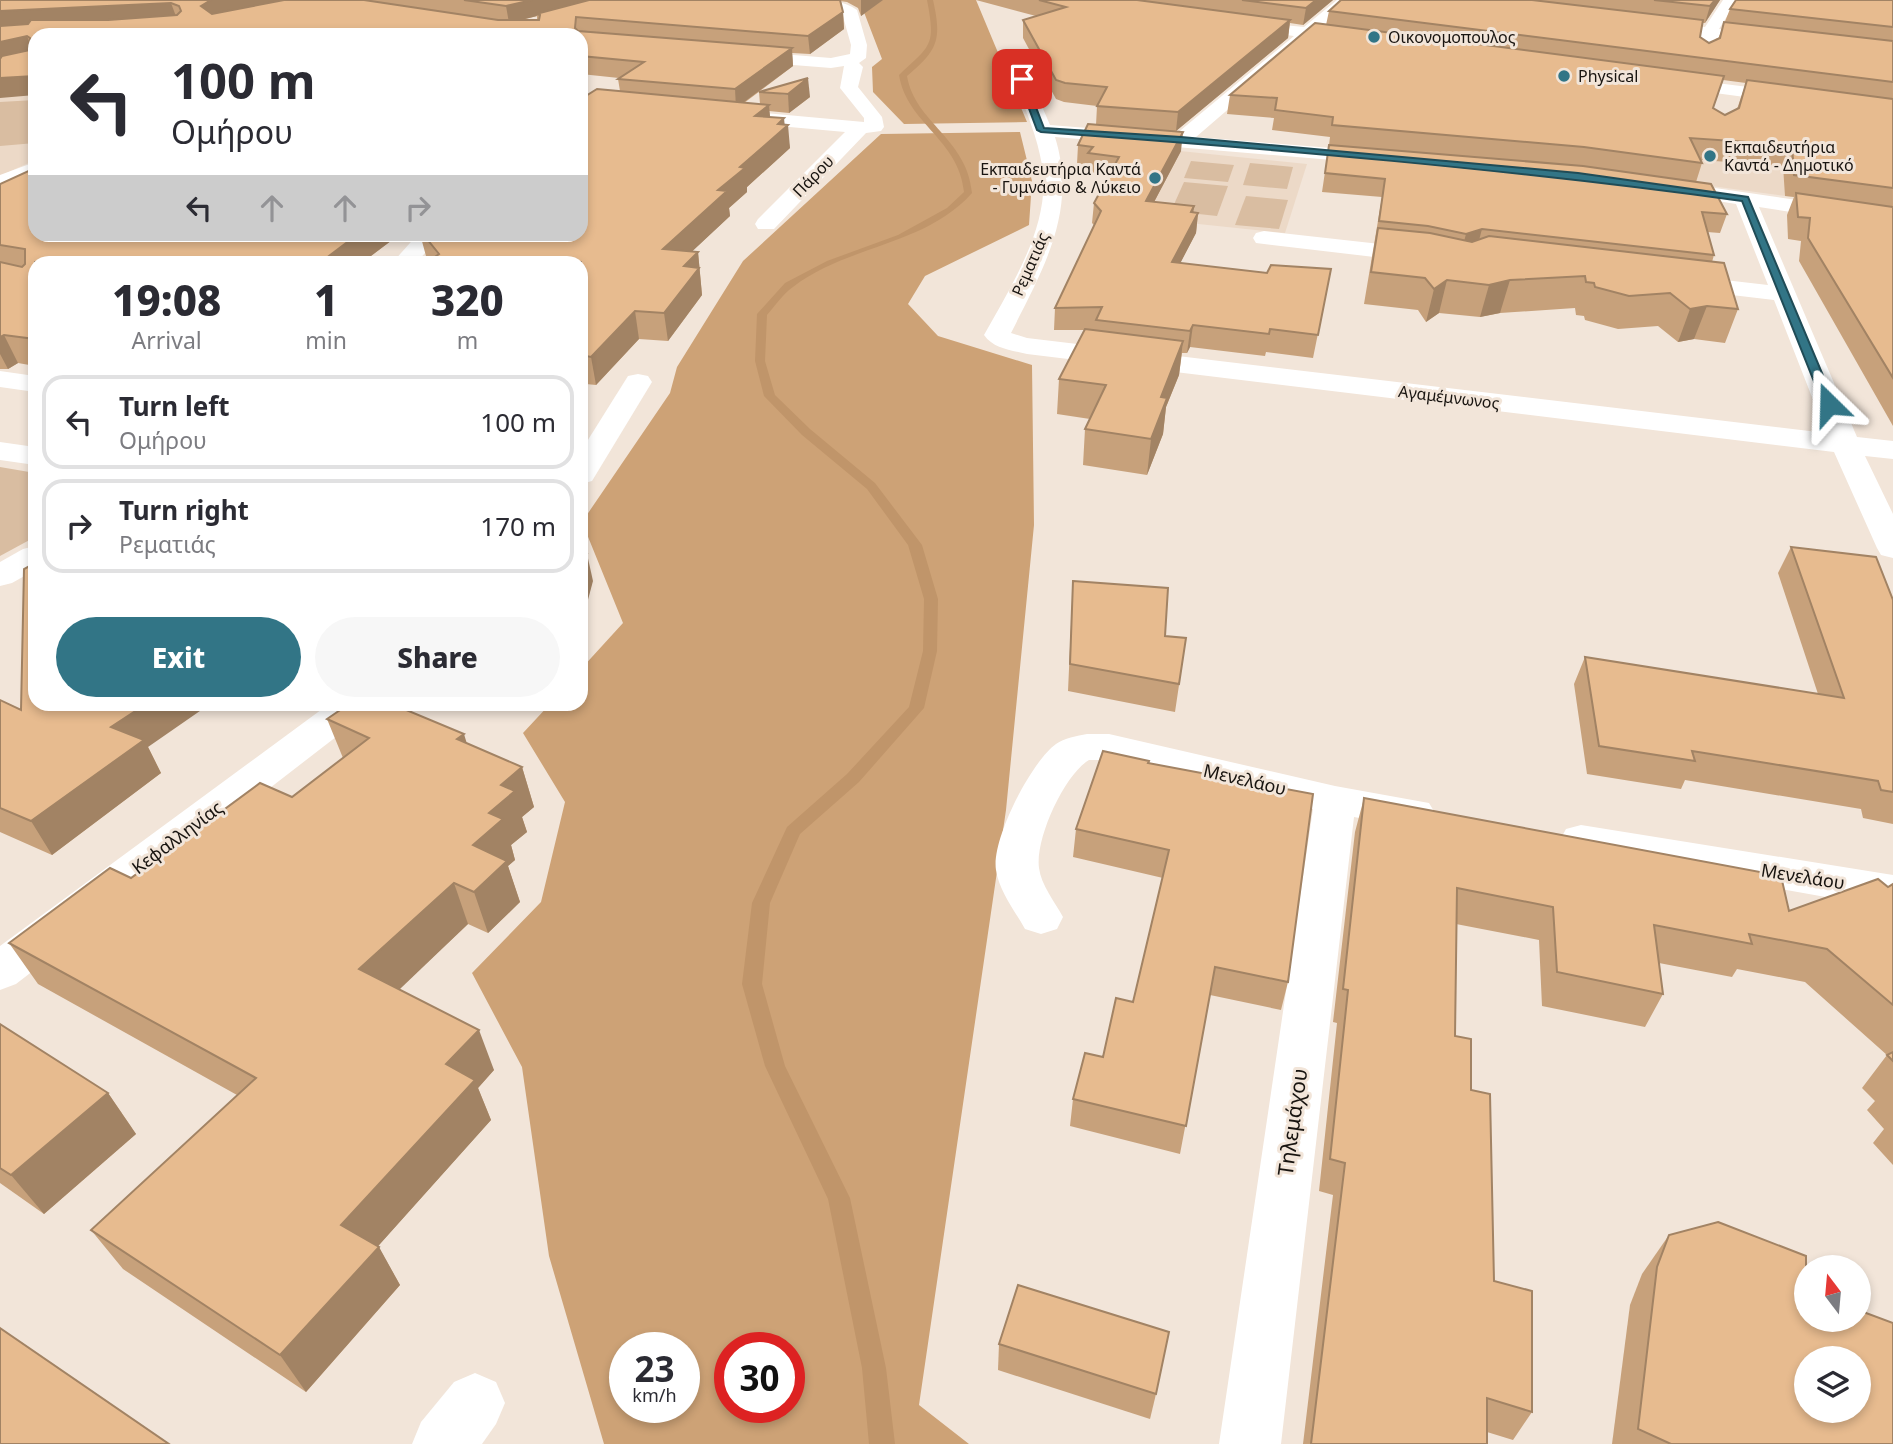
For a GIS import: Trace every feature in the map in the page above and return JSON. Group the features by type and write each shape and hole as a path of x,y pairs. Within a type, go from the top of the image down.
{"street":[{"path":"729,55 844,62 858,58 860,53 849,10 817,0"},
{"path":"1181,140 1346,0"},
{"path":"1696,86 1709,33 1731,0"},
{"path":"1224,22 1377,42"},
{"path":"1632,23 1788,42"},
{"name":"Ρεματιάς","path":"1005,341 997,335 1028,274 1049,222 1054,178 1041,130 1014,60"},
{"path":"714,114 860,128 874,127 873,117 849,88 854,67 844,62"},
{"path":"1647,79 1696,86 1729,97 1893,111"},
{"name":"Πάρου","path":"766,224 860,128"},
{"path":"1041,130 1402,160"},
{"path":"0,183 28,171"},
{"path":"1651,185 1893,221"},
{"path":"1745,199 1845,444 1893,548"},
{"path":"1264,237 1423,255 1442,261"},
{"path":"410,256 423,242"},
{"path":"1660,280 1784,294"},
{"name":"Αγαμέμνωνος","path":"1005,341 1027,346 1893,450"},
{"path":"0,379 28,383"},
{"path":"588,464 638,382"},
{"path":"0,451 28,455"},
{"path":"0,576 28,560"},
{"name":"Κεφαλληνίας","path":"0,971 345,711"},
{"name":"Μενελάου","path":"1041,917 1021,880 1017,852 1027,818 1065,757 1073,751 1096,746 1109,747 1335,800 1458,820"},
{"name":"Τηλεμάχου","path":"1250,1444 1335,800"},
{"name":"Μενελάου","path":"1540,833 1893,892"}],"shaded area":[{"path":"877,0 976,0 1027,122 904,124 873,92 872,67 882,59 862,7"},
{"path":"0,77 28,82 28,163 0,176"},
{"path":"28,100 28,144 0,146 0,102"},
{"path":"1020,132 1032,181 1029,225 925,276 908,304 938,336 1032,365 1034,525 1006,810 919,1405 969,1444 604,1444 549,1256 522,1067 472,973 541,902 565,802 523,733 543,711 588,711 588,661 623,623 588,537 588,513 670,393 677,367 743,261 881,134"},
{"path":"1646,144 1801,158 1793,197 1644,177"},
{"path":"1151,148 1307,164 1285,233 1113,215"},
{"path":"1191,161 1234,165 1228,182 1184,178"},
{"path":"1250,163 1293,167 1287,189 1243,185"},
{"path":"1184,182 1228,186 1217,216 1171,211"},
{"path":"1246,196 1288,200 1279,229 1235,225"},
{"path":"0,467 28,472 28,541 0,556"}],"building":[{"path":"0,0 211,0 201,6 212,14 284,0 364,0 498,20 539,20 540,15 536,14 589,0 840,0 843,12 808,36 576,17 575,28 28,28 28,37 0,42 0,26 28,24 31,20 108,20 177,15 181,11 179,6 171,3 0,11"},
{"path":"464,0 532,0 506,6"},
{"path":"1039,0 1137,0 1290,20 1178,112 1097,106 1107,87 1056,80 1023,20 1066,7"},
{"path":"1242,0 1316,0 1306,8"},
{"path":"1341,0 1532,0 1703,20 1700,37 1709,43 1720,38 1724,22 1893,41 1893,82 1329,11"},
{"path":"1654,0 1715,0 1710,6"},
{"path":"1736,0 1893,0 1893,27 1730,9"},
{"path":"1315,23 1724,76 1713,108 1725,115 1739,108 1747,80 1893,99 1893,188 1794,175 1792,145 1690,138 1702,163 1584,147 1332,125 1333,117 1275,110 1277,98 1230,95"},
{"path":"588,32 792,48 735,89 618,79 644,62 588,57"},
{"path":"28,50 28,76 0,78 2,56"},
{"path":"808,78 788,94 759,92"},
{"path":"597,89 769,105 755,116 784,118 778,124 788,125 740,167 745,168 718,190 727,191 663,249 698,252 684,266 699,268 664,313 635,311 591,357 588,356 588,256 436,256 439,254 429,242 588,242 588,95"},
{"path":"1088,124 1183,132 1146,201 1194,206 1191,212 1198,213 1172,262 1267,273 1271,265 1331,269 1318,335 1270,329 1269,334 1193,325 1190,331 1096,320 1102,307 1055,308 1101,211 1094,203 1119,157 1088,153 1093,147 1078,145"},
{"path":"1329,145 1583,166 1711,184 1727,214 1702,212 1714,255 1482,229 1466,234 1428,226 1379,221 1385,179 1325,173"},
{"path":"28,171 28,242 347,242 329,256 28,256 28,338 4,335 0,337 0,262 22,267 25,264 25,249 0,245 0,184"},
{"path":"1796,193 1893,207 1893,378 1808,238 1810,218 1798,217"},
{"path":"1378,228 1430,233 1472,242 1489,236 1724,263 1738,309 1707,306 1690,309 1670,293 1629,296 1595,287 1594,283 1586,282 1585,276 1510,280 1489,285 1447,280 1434,289 1425,278 1371,272"},
{"path":"1085,329 1183,341 1161,397 1167,398 1151,439 1085,429 1106,385 1059,379"},
{"path":"1791,547 1876,557 1893,600 1893,792 1881,790 1878,781 1692,751 1695,761 1599,746 1585,657 1844,698"},
{"path":"28,567 28,711 135,711 111,727 144,740 31,821 0,808 0,700 21,710 24,569"},
{"path":"1073,581 1168,588 1165,636 1186,638 1179,684 1070,664"},
{"path":"339,711 409,711 464,734 457,739 522,767 501,785 515,791 489,813 503,819 473,845 507,861 474,892 454,883 359,969 479,1030 446,1064 475,1080 341,1225 379,1247 280,1355 91,1230 256,1078 9,943 110,868 131,878 260,783 292,797 369,738 327,719"},
{"path":"1103,751 1149,761 1148,763 1313,794 1288,982 1215,967 1186,1126 1073,1099 1085,1053 1103,1057 1116,998 1133,1002 1169,850 1076,829"},
{"path":"1364,798 1781,876 1789,911 1878,879 1888,887 1893,884 1893,1005 1827,949 1749,934 1752,944 1654,925 1663,994 1557,972 1553,907 1457,888 1455,1036 1471,1039 1471,1090 1490,1094 1494,1281 1532,1291 1532,1412 1487,1398 1487,1444 1311,1444 1345,1163 1330,1159 1348,990 1343,989"},
{"path":"0,1024 108,1093 11,1175 0,1168"},
{"path":"1718,1222 1803,1255 1794,1255 1794,1332 1871,1332 1871,1315 1893,1323 1893,1444 1671,1444 1638,1429 1657,1267 1669,1235"},
{"path":"1018,1285 1169,1332 1156,1394 999,1344"},
{"path":"0,1328 169,1444 0,1444"}],"waterway":[{"path":"882,1444 874,1368 839,1198 775,1066 752,984 761,903 793,831 853,778 916,708 930,651 931,599 915,545 871,486 806,432 770,396 760,361 762,314 789,285 830,263 901,237 950,210 968,193 960,161 917,108 905,86 903,75 923,58 933,44 935,26 930,0"}],"place":[{"name":"Οικονομοπουλος","path":"1374,37"},
{"name":"Physical","path":"1564,76"},
{"name":"Εκπαιδευτήρια Καντά - Δημοτικό","path":"1710,156"},
{"name":"Εκπαιδευτήρια Καντά - Γυμνάσιο & Λύκειο","path":"1155,178"}],"route":[{"path":"1022,79 1041,130 1578,176 1745,199 1829,404"}]}
